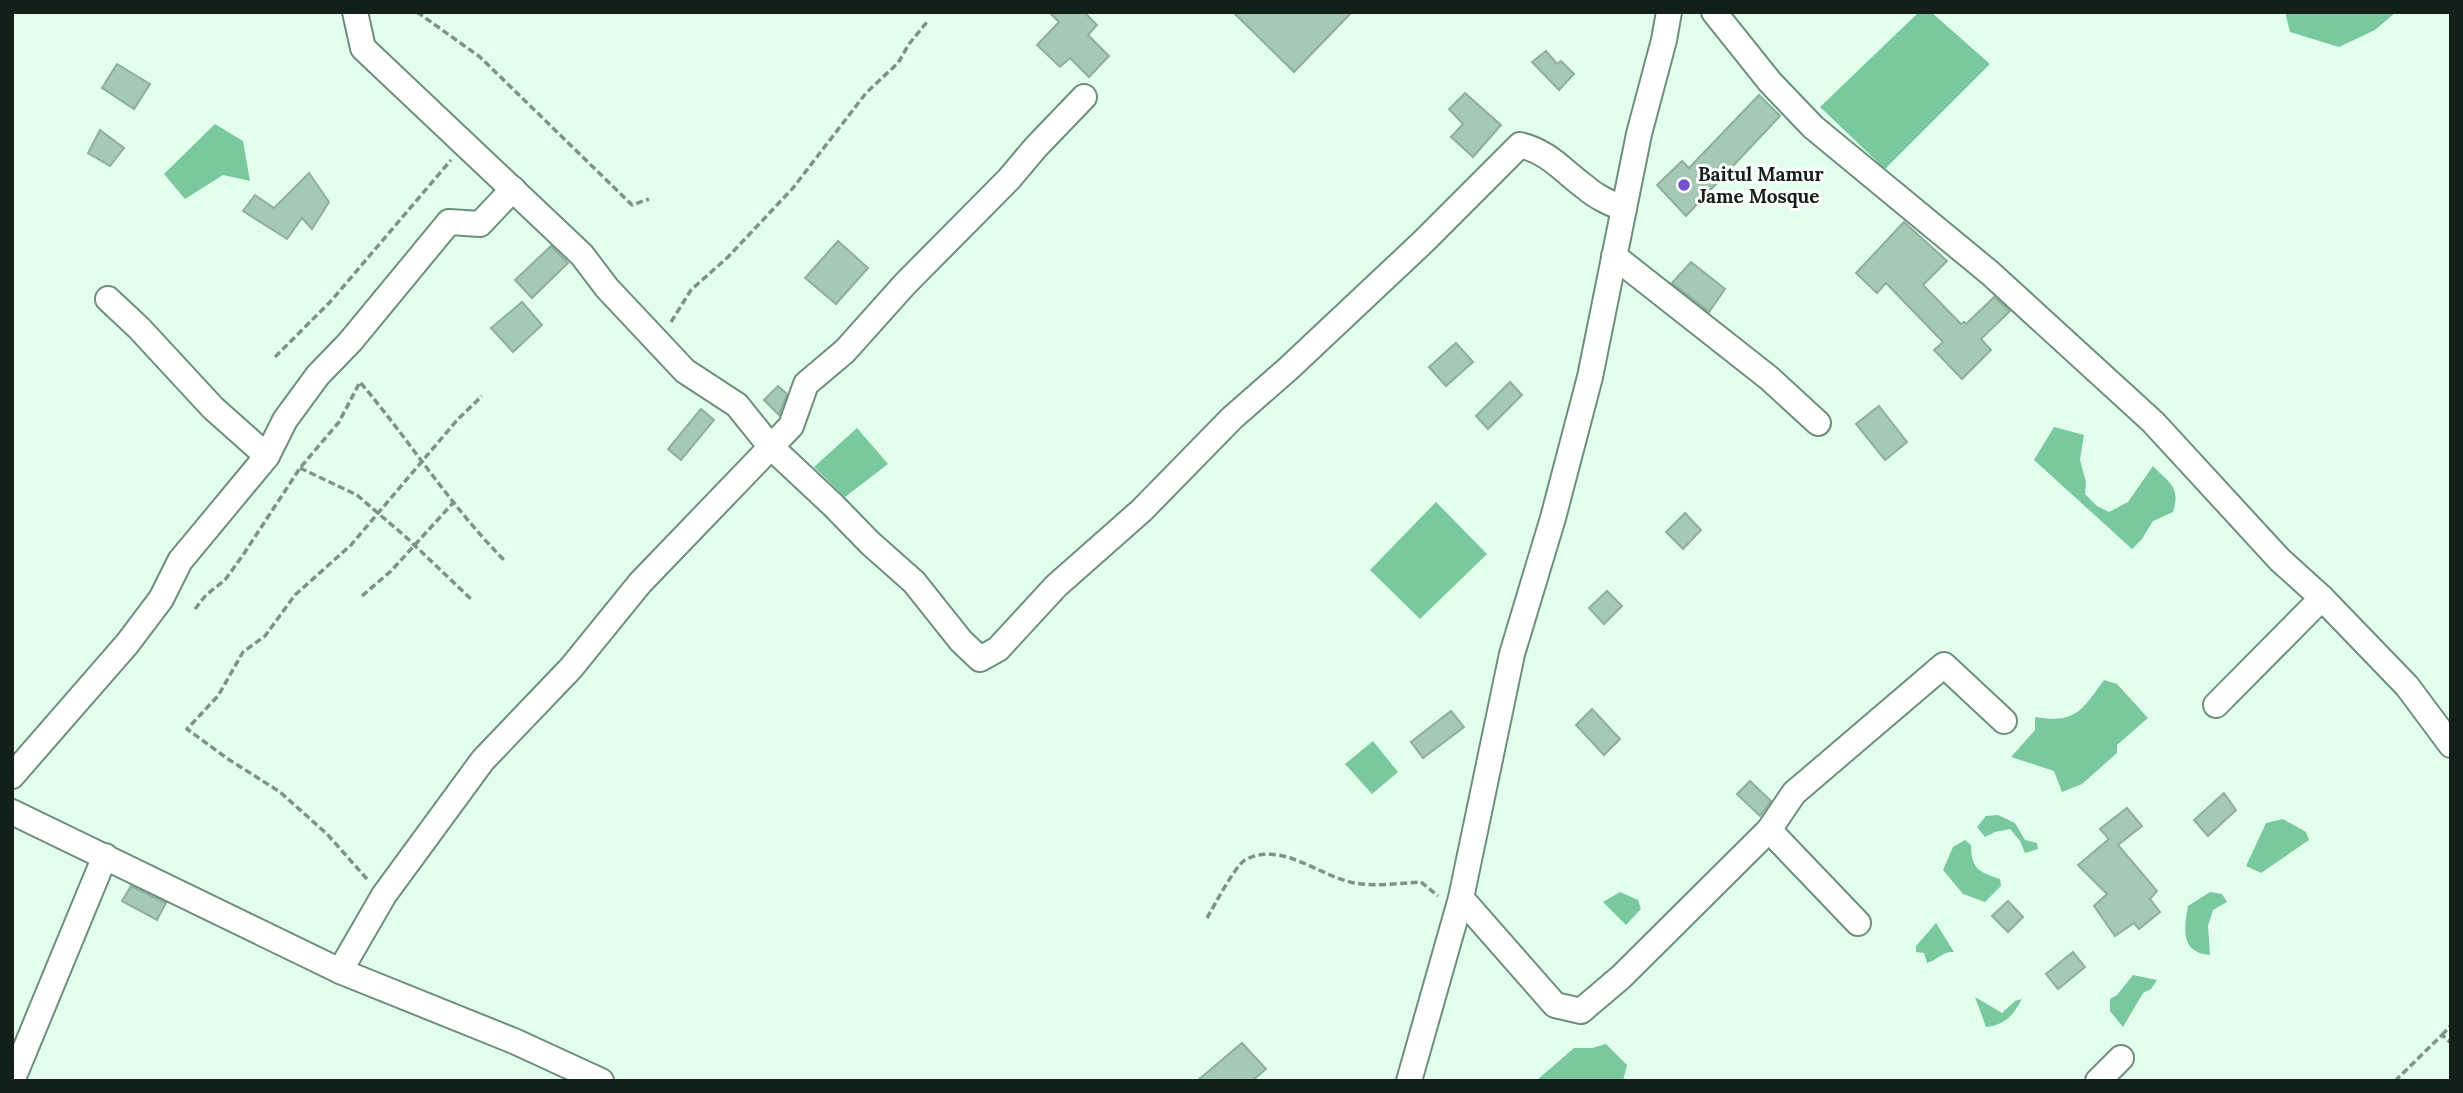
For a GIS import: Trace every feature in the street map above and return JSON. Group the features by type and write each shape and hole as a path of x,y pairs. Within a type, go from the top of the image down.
{"street":[{"path":"355,12 363,48 582,255 607,288 685,371 737,405 770,446 914,582 961,641 981,659 998,649 1056,586 1142,510 1232,418 1289,369 1423,242 1520,145 1538,149 1586,188 1607,202 1624,208"},
{"path":"1409,1081 1459,905 1512,654 1553,518 1586,390 1639,134 1669,12"},
{"path":"1714,12 1770,82 1813,127 1990,273 2153,422 2280,560 2322,598 2446,728"},
{"path":"340,971 384,895 483,760 571,668 640,583 791,426 806,384 845,351 1084,97"},
{"path":"12,776 127,644 161,599 180,561 267,456 285,420 318,375 350,342 449,222 480,224 513,189"},
{"path":"1614,256 1769,379 1818,423"},
{"path":"108,299 139,328 213,408 267,456"},
{"path":"2216,705 2322,598"},
{"path":"1459,905 1556,1005 1581,1011 1621,977 1769,830 1794,793 1944,666 2004,721"},
{"path":"12,812 340,971 514,1041 601,1081"},
{"path":"1769,830 1858,923"},
{"path":"12,1081 105,856"},
{"path":"2098,1081 2120,1058"}],"path":[{"path":"417,12 480,57 632,205 649,199"},
{"path":"656,339 672,322 691,290 728,257 793,188 866,93 898,63 909,44 928,22"},
{"path":"275,357 331,301 443,168 466,145"},
{"path":"195,609 206,595 225,580 237,564 300,468 339,422 360,382 453,503 506,562"},
{"path":"384,895 327,834 280,792 187,729 218,696 243,652 265,636 295,595 351,545 458,419 482,396"},
{"path":"300,468 357,495 472,600"},
{"path":"362,596 391,571 453,503"},
{"path":"1207,918 1243,861 1268,853 1286,856 1337,879 1362,884 1421,882 1459,905"},
{"path":"2395,1081 2451,1025"},
{"path":"2442,1035 2451,1043"}],"shaded area":[{"path":"1919,12 1931,12 1990,64 1885,169 1820,107"},
{"path":"2285,12 2396,12 2375,30 2339,47 2290,32"},
{"path":"215,124 243,141 250,181 223,175 185,199 164,174"},
{"path":"2054,427 2084,435 2080,460 2086,482 2085,494 2097,506 2109,512 2128,502 2153,466 2172,486 2176,496 2173,512 2153,521 2132,549 2034,460"},
{"path":"857,428 888,464 845,497 814,467"},
{"path":"1436,502 1487,554 1420,619 1370,570"},
{"path":"2104,680 2117,684 2148,718 2117,745 2117,753 2082,784 2062,792 2054,771 2011,757 2035,730 2035,717 2060,718 2077,712"},
{"path":"1373,741 1398,772 1372,794 1345,764"},
{"path":"1998,815 2015,823 2025,840 2037,843 2038,849 2025,853 2020,841 2010,829 1985,837 1977,827 1986,816"},
{"path":"2283,819 2306,832 2309,840 2261,873 2246,866 2266,823"},
{"path":"1965,840 1971,845 1973,859 1978,868 2000,879 2001,886 1985,902 1963,894 1943,870 1953,847"},
{"path":"1620,892 1638,900 1641,909 1626,925 1603,902"},
{"path":"2210,892 2222,894 2227,902 2213,910 2208,926 2210,955 2193,950 2185,931 2188,906"},
{"path":"1936,923 1954,952 1927,963 1924,953 1916,952 1916,946"},
{"path":"2133,975 2157,980 2151,989 2143,993 2123,1027 2110,1011 2110,999 2117,995"},
{"path":"1975,997 2002,1013 2015,1001 2022,999 2008,1018 1999,1024 1986,1027"},
{"path":"1606,1044 1627,1065 1623,1081 1536,1081 1574,1048 1592,1048"}],"building":[{"path":"1049,12 1084,12 1097,25 1088,35 1109,56 1089,77 1070,58 1060,67 1037,45 1059,22"},
{"path":"1233,12 1352,12 1294,72"},
{"path":"1546,51 1557,64 1561,61 1574,74 1559,90 1532,62"},
{"path":"117,64 150,84 134,109 102,88"},
{"path":"1465,93 1501,125 1473,157 1451,137 1463,124 1449,109"},
{"path":"1759,95 1780,116 1686,216 1657,185 1682,161 1689,168"},
{"path":"100,130 124,148 110,166 88,153"},
{"path":"309,173 329,202 312,229 302,218 287,239 243,211 255,195 274,208"},
{"path":"1904,222 1947,261 1923,285 1961,324 1966,324 1994,297 2010,311 1981,339 1991,350 1962,379 1934,350 1943,342 1886,283 1877,293 1856,273"},
{"path":"838,241 868,268 836,304 805,278"},
{"path":"551,246 568,263 532,298 515,280"},
{"path":"1691,262 1725,289 1709,312 1672,283"},
{"path":"522,302 542,325 513,352 491,328"},
{"path":"1456,343 1473,362 1446,386 1429,367"},
{"path":"1510,382 1522,395 1488,429 1476,416"},
{"path":"778,386 787,394 779,415 764,400"},
{"path":"1879,406 1907,442 1885,460 1856,424"},
{"path":"701,409 714,420 681,460 668,449"},
{"path":"1685,513 1701,530 1683,549 1666,532"},
{"path":"1607,591 1622,606 1604,624 1589,608"},
{"path":"1592,709 1620,739 1604,755 1576,725"},
{"path":"1451,711 1464,727 1423,758 1411,742"},
{"path":"1750,781 1771,801 1760,816 1737,794"},
{"path":"2224,793 2236,810 2208,836 2194,820"},
{"path":"2127,808 2142,826 2118,845 2157,891 2150,899 2160,912 2139,929 2134,923 2115,936 2094,906 2107,894 2078,865 2109,839 2100,829"},
{"path":"131,886 166,903 157,920 122,901"},
{"path":"2008,901 2023,917 2008,932 1992,916"},
{"path":"2073,952 2085,967 2058,989 2046,974"},
{"path":"1242,1043 1266,1069 1252,1081 1197,1081"}],"place":[{"name":"Baitul Mamur Jame Mosque","path":"1684,185"}]}
